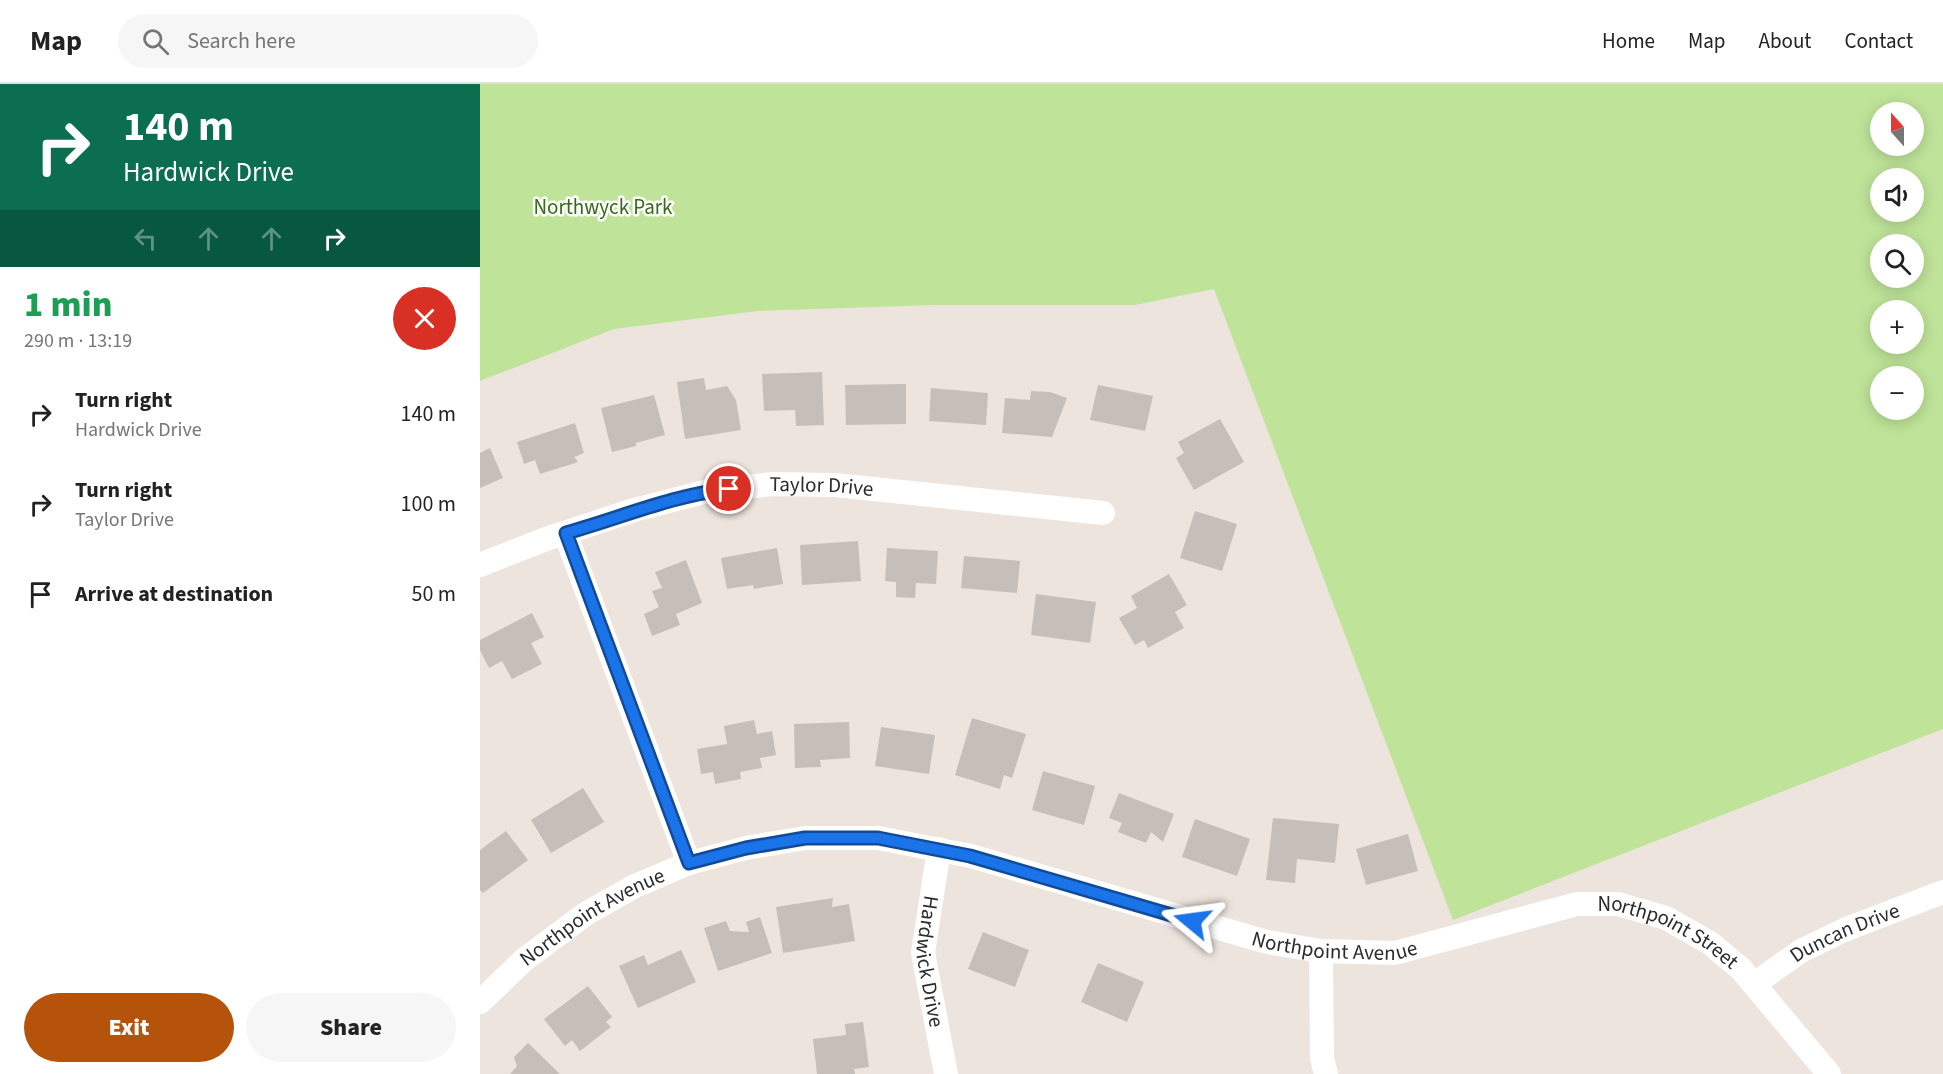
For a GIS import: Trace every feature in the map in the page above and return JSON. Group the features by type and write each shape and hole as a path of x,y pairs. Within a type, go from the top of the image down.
{"street":[{"name":"Taylor Drive","path":"480,565 634,510 708,491 773,484 835,485 1103,513"},
{"path":"566,533 689,863"},
{"name":"Northpoint Avenue","path":"480,1002 525,959 587,913 635,886 689,863 746,848 805,838 878,838 939,849 1267,942 1321,951 1395,953 1458,936"},
{"name":"Hardwick Drive","path":"939,849 923,953 946,1074"},
{"name":"Duncan Drive","path":"1754,984 1801,951 1844,930 1943,892"},
{"name":"Northpoint Street","path":"1458,936 1576,904 1618,904 1666,918 1710,943 1741,969 1829,1074"},
{"path":"1321,951 1322,1058 1326,1074"}],"green space":[{"name":"Northwyck Park","path":"480,84 1943,84 1943,729 1453,920 1214,289 1135,305 935,305 758,311 614,329 480,381"}],"building":[{"path":"822,372 824,425 796,426 795,410 764,411 762,374"},
{"path":"704,378 706,390 727,386 736,400 741,430 685,439 677,382"},
{"path":"906,384 906,424 846,425 845,385"},
{"path":"1098,385 1153,396 1145,431 1090,420"},
{"path":"931,388 988,393 986,425 929,421"},
{"path":"1031,391 1050,392 1067,398 1052,437 1002,433 1005,398 1030,400"},
{"path":"654,395 665,435 612,452 601,408"},
{"path":"1220,419 1244,462 1194,490 1176,458 1184,453 1178,442"},
{"path":"575,423 584,453 574,457 578,462 540,474 535,460 524,464 517,442"},
{"path":"490,448 503,478 480,488 480,453"},
{"path":"1195,511 1237,524 1222,571 1180,558"},
{"path":"858,541 861,581 802,585 800,545"},
{"path":"777,548 783,584 754,589 753,585 727,589 721,558"},
{"path":"887,548 938,551 936,584 916,583 915,598 896,597 896,582 885,581"},
{"path":"964,556 1020,561 1017,593 961,588"},
{"path":"686,560 702,603 676,614 680,625 652,636 644,614 659,607 652,591 662,588 655,572"},
{"path":"1169,574 1187,605 1175,612 1184,628 1148,648 1144,640 1135,645 1119,618 1137,608 1131,596"},
{"path":"1036,594 1096,602 1090,643 1031,635"},
{"path":"532,613 544,637 531,643 542,664 512,679 502,661 489,668 480,650 480,640"},
{"path":"972,718 1026,734 1012,778 1004,775 1000,789 955,775"},
{"path":"754,720 757,734 772,731 776,755 760,758 762,768 740,772 741,779 715,784 713,772 701,774 697,749 727,744 724,726"},
{"path":"849,722 850,758 820,760 821,767 795,768 794,724"},
{"path":"881,727 935,735 929,774 875,766"},
{"path":"1043,771 1095,786 1084,825 1032,810"},
{"path":"583,788 604,822 551,853 531,820"},
{"path":"1119,793 1174,814 1163,842 1151,832 1146,843 1118,832 1122,823 1109,818"},
{"path":"1273,818 1339,824 1335,863 1297,859 1295,883 1266,880"},
{"path":"1195,819 1250,839 1237,876 1182,857"},
{"path":"506,831 528,860 483,893 480,890 480,850"},
{"path":"1408,834 1418,871 1366,885 1356,849"},
{"path":"833,898 832,907 849,904 855,941 783,953 776,907"},
{"path":"760,917 772,953 718,971 704,928 726,921 730,931 749,932 746,922"},
{"path":"983,932 1029,950 1015,987 968,969"},
{"path":"681,950 696,982 638,1008 619,966 644,955 648,965"},
{"path":"1098,963 1144,982 1127,1022 1081,1002"},
{"path":"588,986 612,1017 606,1022 611,1027 580,1051 572,1040 565,1046 544,1019"},
{"path":"863,1022 869,1067 854,1069 855,1074 817,1074 813,1039 846,1035 845,1024"},
{"path":"528,1043 560,1074 510,1074 517,1066 514,1057"}],"route":[{"path":"729,489 708,491 634,510 566,533 689,863 746,848 805,838 878,838 970,856 1192,921"}]}
